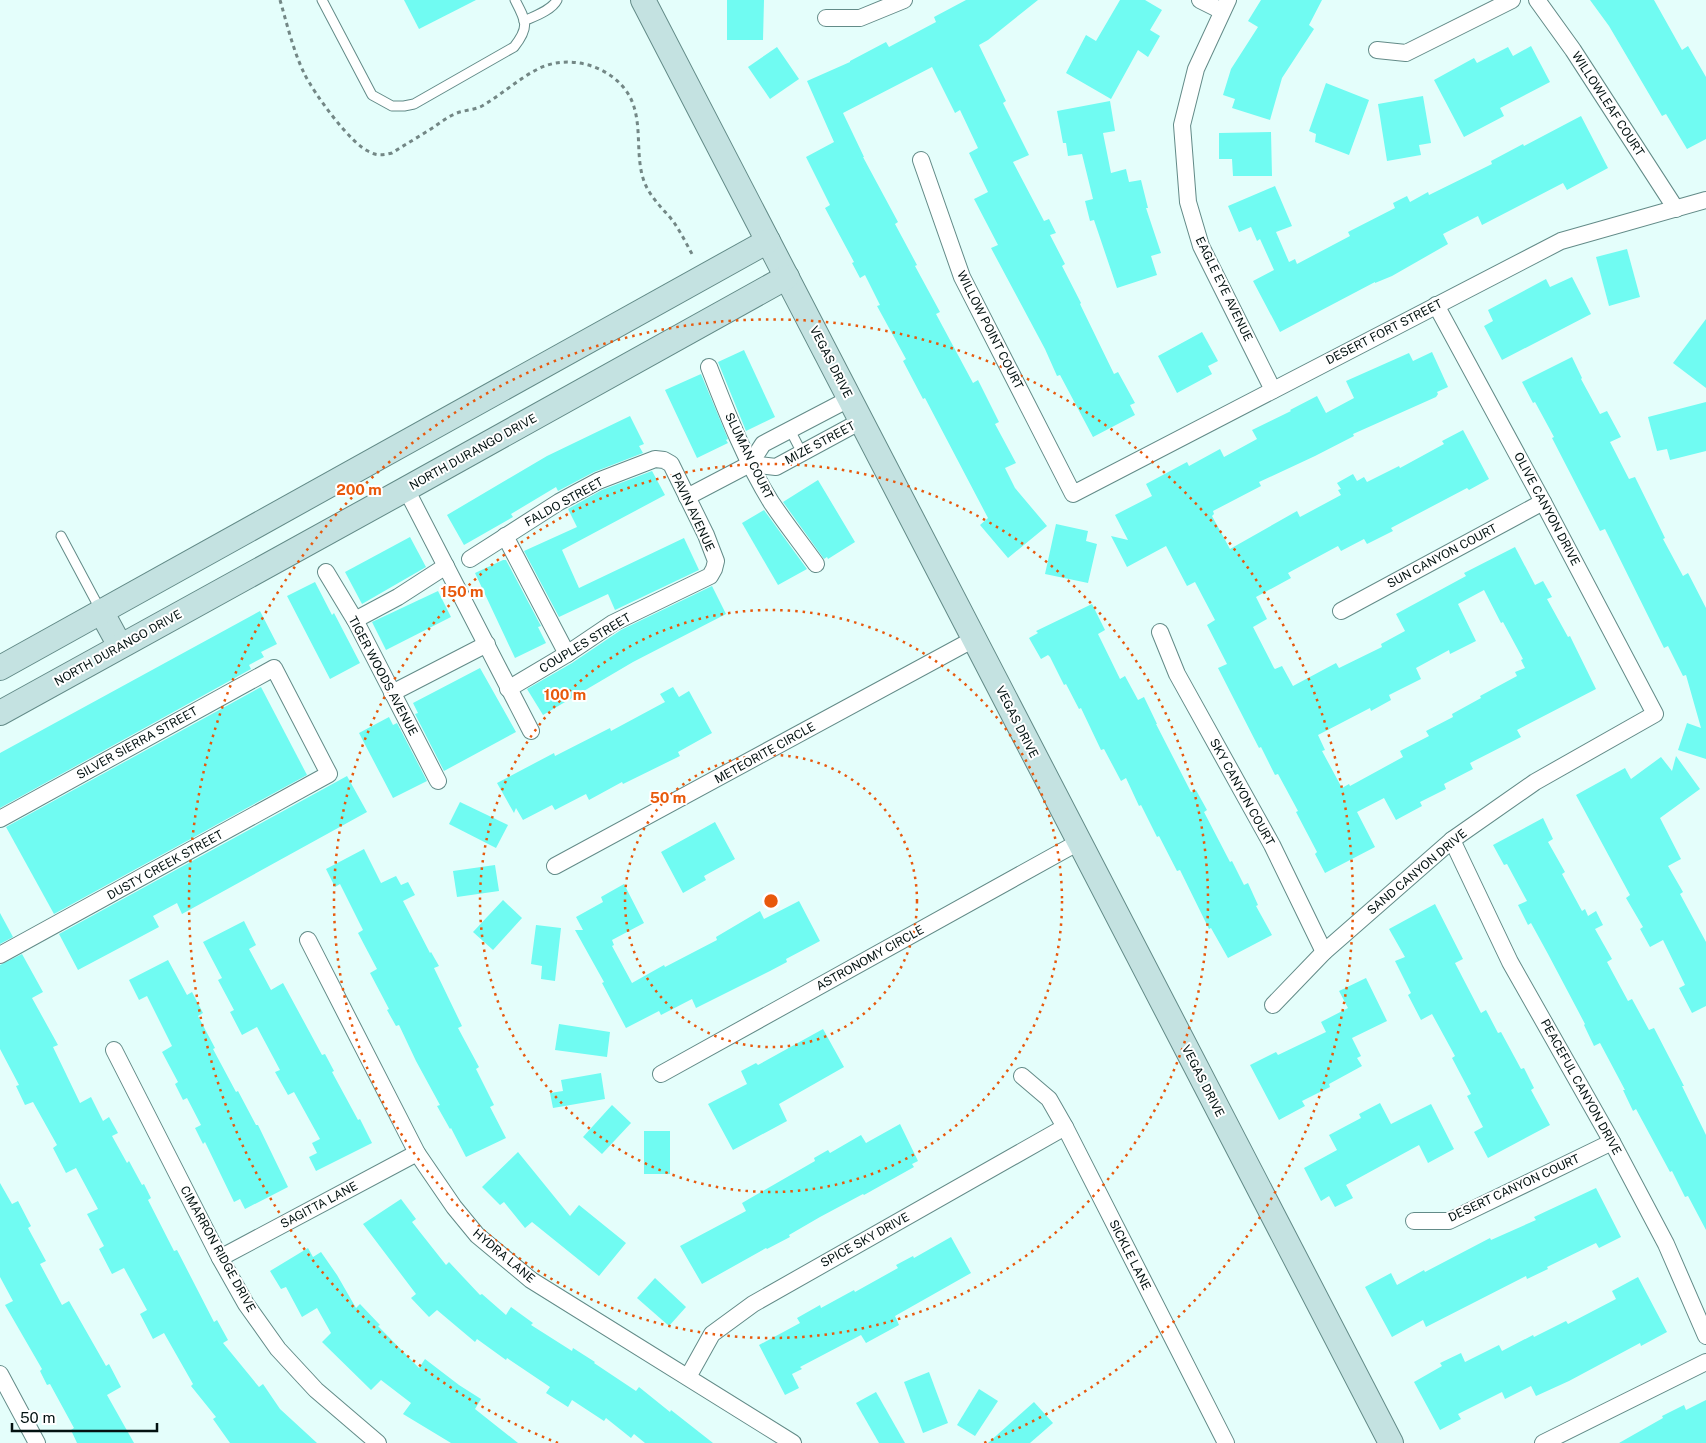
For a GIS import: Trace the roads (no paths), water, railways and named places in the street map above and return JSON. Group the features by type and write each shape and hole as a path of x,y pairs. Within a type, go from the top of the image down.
{"main road":[{"name":"VEGAS DRIVE","path":"643,0 1391,1443"},
{"path":"0,668 768,241"},
{"name":"NORTH DURANGO DRIVE","path":"0,713 787,277"},
{"path":"101,612 120,646"}],"street":[{"path":"826,18 860,18 904,0"},
{"path":"1200,0 1225,6"},
{"path":"1377,50 1406,53 1512,0"},
{"name":"WILLOWLEAF COURT","path":"1537,0 1573,50 1676,209"},
{"name":"EAGLE EYE AVENUE","path":"1225,6 1196,68 1182,125 1188,202 1201,246 1273,390"},
{"name":"WILLOW POINT COURT","path":"921,160 962,277 1074,494"},
{"name":"DESERT FORT STREET","path":"1074,494 1561,241 1706,200"},
{"name":"OLIVE CANYON DRIVE","path":"1436,305 1655,714"},
{"name":"SLUMAN COURT","path":"709,367 750,464 771,502 816,564"},
{"name":"MIZE STREET","path":"687,497 750,464 764,444 849,399"},
{"name":"MIZE STREET","path":"750,464 776,467 861,422"},
{"name":"FALDO STREET","path":"470,559 559,502 598,481 655,459 664,460"},
{"name":"PAVIN AVENUE","path":"664,460 671,464 706,535 716,561 714,569"},
{"path":"406,489 531,731"},
{"name":"SUN CANYON COURT","path":"1341,611 1543,502"},
{"path":"505,536 567,654"},
{"path":"355,620 398,597 446,566"},
{"name":"COUPLES STREET","path":"508,689 613,624 710,576 714,569"},
{"name":"TIGER WOODS AVENUE","path":"326,572 355,620 438,781"},
{"name":"SKY CANYON COURT","path":"1160,632 1177,674 1272,845 1324,952"},
{"name":"METEORITE CIRCLE","path":"555,866 974,639"},
{"path":"392,693 487,644"},
{"name":"SILVER SIERRA STREET","path":"0,819 274,668 329,774"},
{"name":"SAND CANYON DRIVE","path":"1273,1005 1324,952 1452,840 1535,782 1655,714"},
{"name":"DUSTY CREEK STREET","path":"0,955 329,774"},
{"name":"PEACEFUL CANYON DRIVE","path":"1452,840 1510,962 1612,1142 1666,1244 1706,1336"},
{"name":"ASTRONOMY CIRCLE","path":"661,1074 1079,842"},
{"name":"HYDRA LANE","path":"308,940 417,1153 454,1207 477,1235 531,1280 793,1443"},
{"name":"CIMARRON RIDGE DRIVE","path":"114,1050 220,1258 246,1304 278,1349 316,1390 378,1443"},
{"name":"SICKLE LANE","path":"1022,1076 1048,1099 1064,1127 1226,1443"},
{"name":"SPICE SKY DRIVE","path":"688,1377 712,1334 753,1304 1064,1127"},
{"name":"DESERT CANYON COURT","path":"1414,1221 1449,1222 1612,1142"},
{"name":"SAGITTA LANE","path":"220,1258 417,1153"},
{"path":"1543,1443 1706,1362"},
{"path":"0,1374 37,1443"}],"lane":[{"path":"322,0 372,95 392,106 414,104 514,46 526,29 515,0"},
{"path":"524,21 550,8 557,0"},
{"path":"790,430 802,453"},
{"path":"61,536 101,612"}]}
